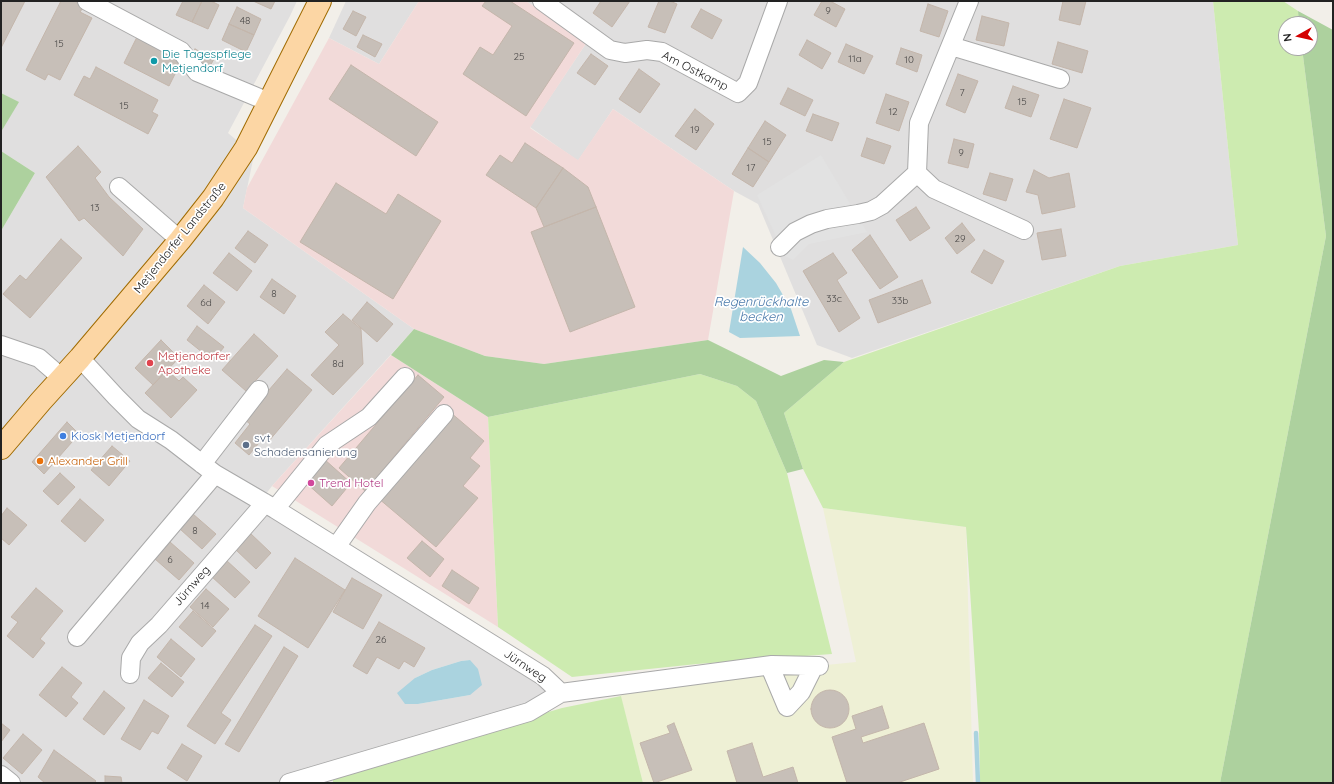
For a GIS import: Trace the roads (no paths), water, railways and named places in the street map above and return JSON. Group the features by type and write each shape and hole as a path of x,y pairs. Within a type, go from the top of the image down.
{"main road":[{"name":"Metjendorfer Landstraße","path":"1,448 80,358 214,198 246,148 320,1"}],"street":[{"path":"87,1 181,51 197,72 269,102"},
{"name":"Am Ostkamp","path":"542,1 610,50 625,53 647,50 662,52 738,94 748,83 778,1"},
{"path":"780,247 795,232 811,224 827,219 871,211 882,205 917,173 918,123 969,1"},
{"path":"951,46 1060,79"},
{"path":"917,173 934,189 1024,230"},
{"path":"119,187 180,240"},
{"path":"1,345 38,358 62,378"},
{"name":"Jürnweg","path":"80,358 138,419 171,440 209,469 543,676 561,693"},
{"path":"270,506 327,445 369,418 405,377"},
{"path":"77,637 209,469 259,390"},
{"path":"336,547 367,503 444,414"},
{"name":"Jürnweg","path":"130,674 131,658 140,643 270,506"},
{"path":"289,783 529,712 561,693 772,664 817,666 800,692 787,707 771,670 772,664"},
{"path":"1,775 11,783"}],"water":[{"name":"Regenrückhalte becken","path":"743,247 760,263 776,283 791,309 800,336 740,338 729,332"},
{"path":"470,660 478,669 482,685 470,695 418,704 405,704 397,693 415,678 432,670 461,661"}],"waterway":[{"path":"976,733 978,783"}],"place":[{"name":"Die Tagespflege Metjendorf","path":"154,61"},
{"name":"Metjendorfer Apotheke","path":"150,363"},
{"name":"Kiosk Metjendorf","path":"63,436"},
{"name":"svt Schadensanierung","path":"246,445"},
{"name":"Alexander Grill","path":"40,461"},
{"name":"Trend Hotel","path":"311,483"}]}
